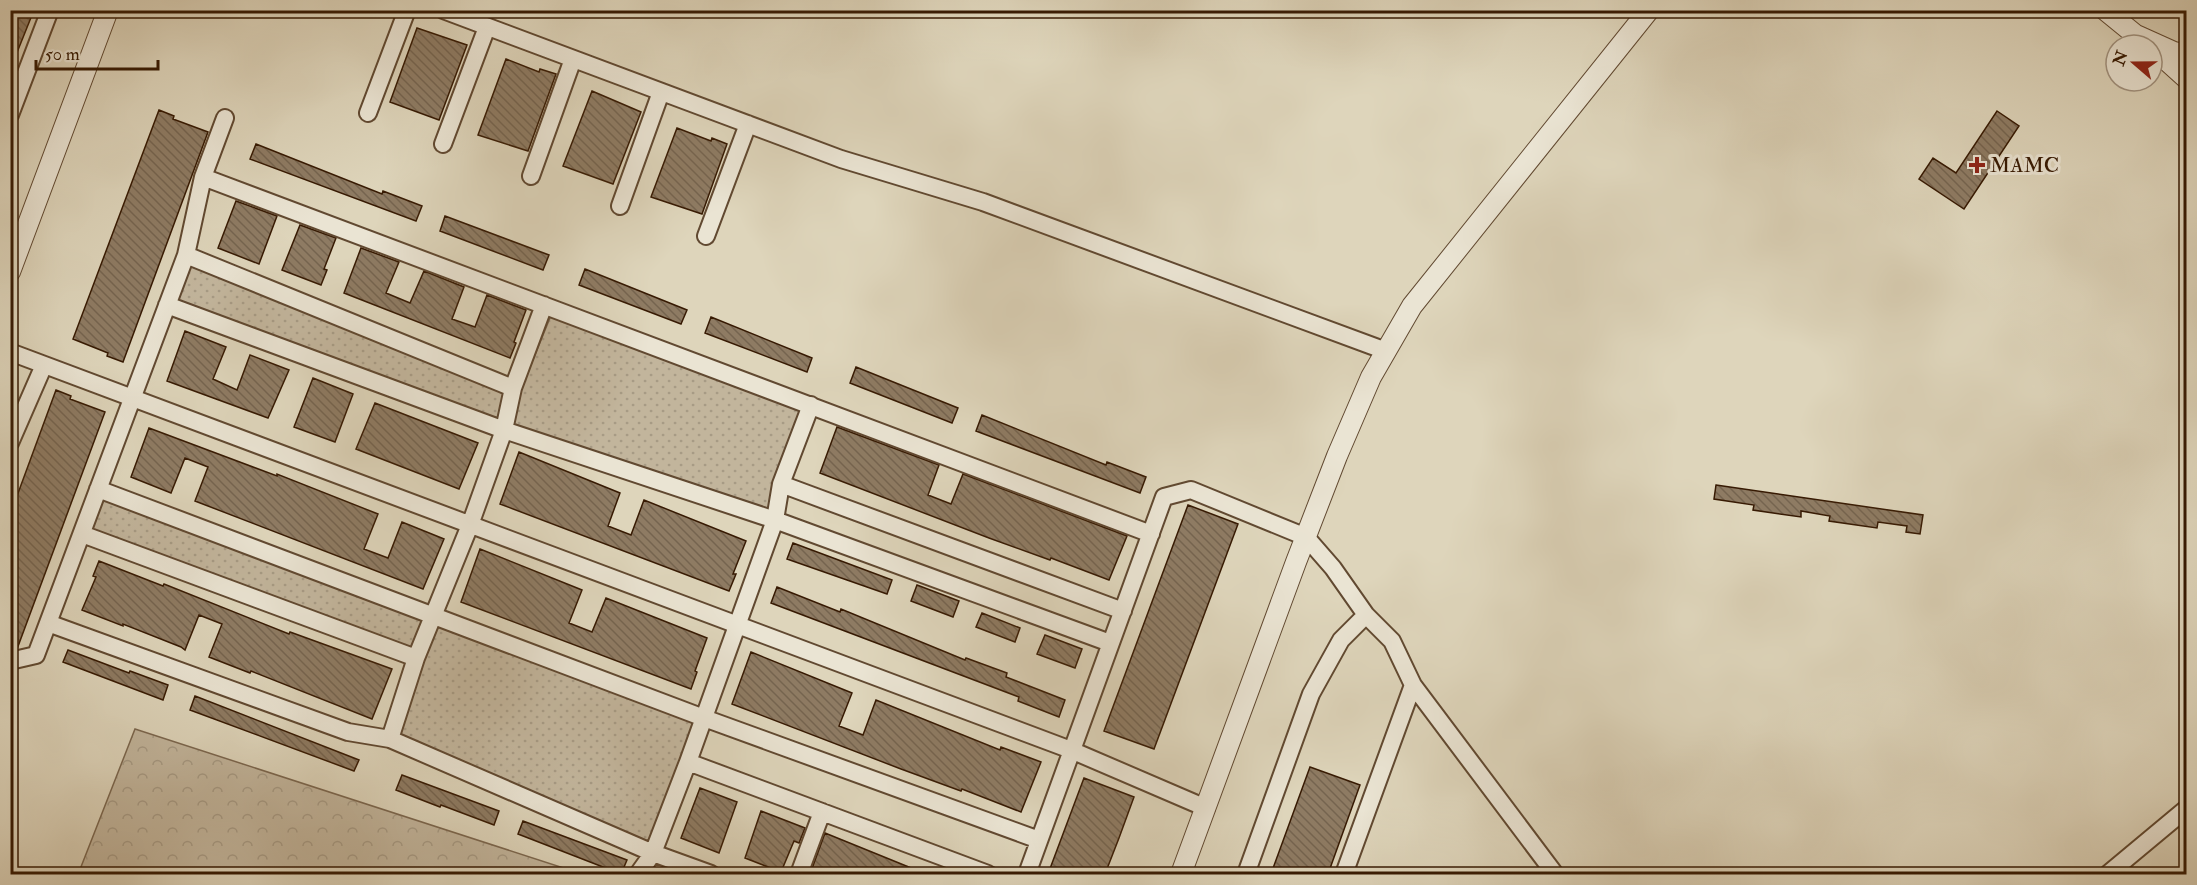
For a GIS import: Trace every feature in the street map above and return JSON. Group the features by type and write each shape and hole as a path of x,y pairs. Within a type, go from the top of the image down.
{"street":[{"path":"10,115 50,10"},
{"path":"10,272 108,10"},
{"path":"368,113 407,10"},
{"path":"443,10 841,159 983,202 1386,351"},
{"path":"1181,874 1306,537 1366,387 1413,306 1649,10"},
{"path":"2105,10 2134,33"},
{"path":"443,144 487,27"},
{"path":"2164,48 2187,55"},
{"path":"2164,58 2187,78"},
{"path":"531,176 573,59"},
{"path":"620,206 661,92"},
{"path":"10,661 36,656 186,255 203,177 225,118"},
{"path":"706,236 748,124"},
{"path":"203,177 1151,534"},
{"path":"186,255 513,388"},
{"path":"167,305 504,430 775,520 1110,643"},
{"path":"390,739 416,658 470,525 504,430 513,388 544,305"},
{"path":"10,352 1071,750 1206,808"},
{"path":"10,443 44,365"},
{"path":"638,874 653,853 688,762 775,520 781,484 811,405"},
{"path":"781,484 1123,610"},
{"path":"98,489 704,718 1039,840"},
{"path":"1027,874 1164,497 1191,490 1306,537 1333,568 1366,615 1392,641 1413,684 1555,874"},
{"path":"82,534 416,658"},
{"path":"1246,874 1311,694 1341,640 1366,615"},
{"path":"48,623 348,732 390,739 653,853 711,874"},
{"path":"1344,874 1413,684"},
{"path":"688,762 988,874"},
{"path":"2108,874 2187,809"},
{"path":"799,874 822,812"}],"green space":[{"path":"186,255 513,388 506,426 552,313 811,405 775,520 504,430 167,305"},
{"path":"98,489 704,718 653,853 390,739 416,658 82,534"},
{"path":"135,729 582,874 80,874"}],"building":[{"path":"16,10 34,10 12,65 10,25"},
{"path":"417,28 467,45 439,120 390,102"},
{"path":"506,59 539,72 540,69 556,74 528,151 478,135"},
{"path":"592,91 641,112 613,184 563,166"},
{"path":"159,110 174,116 173,119 208,132 123,362 107,356 108,353 73,339"},
{"name":"MAMC","path":"1997,111 2019,126 1964,209 1919,179 1933,158 1956,173"},
{"path":"677,128 711,141 712,138 727,144 702,214 651,197"},
{"path":"256,144 382,194 383,191 422,206 416,221 250,159"},
{"path":"236,201 277,216 259,264 218,248"},
{"path":"445,216 549,255 543,270 440,231"},
{"path":"300,225 336,238 324,269 327,270 321,285 282,270"},
{"path":"361,248 399,262 386,293 410,303 424,271 464,287 452,319 475,327 487,295 526,310 510,358 344,293"},
{"path":"585,269 687,310 681,324 579,285"},
{"path":"711,317 812,358 807,372 705,333"},
{"path":"185,331 226,347 213,379 237,390 250,355 289,370 268,418 167,381"},
{"path":"856,367 958,408 952,423 850,383"},
{"path":"313,378 353,394 335,442 294,427"},
{"path":"56,390 71,396 70,399 105,412 17,649 10,650 10,515"},
{"path":"375,403 478,443 459,489 356,449"},
{"path":"982,415 1106,465 1107,462 1146,477 1140,493 976,431"},
{"path":"837,427 939,465 928,495 951,504 963,474 1127,536 1109,580 989,538 820,473"},
{"path":"149,428 277,476 277,474 378,514 364,549 388,558 402,522 444,539 423,589 195,501 208,467 185,458 171,493 131,477"},
{"path":"519,452 620,493 608,526 631,535 644,500 746,541 729,591 500,504"},
{"path":"1716,485 1923,515 1920,534 1906,532 1907,526 1878,522 1877,528 1829,521 1830,516 1801,511 1801,517 1753,510 1754,505 1714,499"},
{"path":"1188,505 1238,524 1154,749 1104,731"},
{"path":"793,543 892,580 887,594 787,559"},
{"path":"480,549 582,590 569,623 592,632 606,598 707,638 691,689 461,602"},
{"path":"99,561 163,586 164,584 289,634 290,632 392,669 372,719 251,671 250,673 209,657 222,624 199,615 185,650 82,610 96,577 93,576"},
{"path":"917,585 959,601 953,617 911,601"},
{"path":"777,587 840,612 841,609 965,660 966,658 1007,673 1006,677 1065,700 1059,717 1018,701 1019,697 771,603"},
{"path":"982,613 1020,628 1015,642 976,627"},
{"path":"1045,635 1082,649 1075,668 1037,654"},
{"path":"68,650 168,685 163,700 63,662"},
{"path":"751,652 852,693 839,726 863,735 876,700 1000,750 1001,747 1041,762 1021,812 732,704"},
{"path":"195,696 359,760 354,771 190,710"},
{"path":"1310,767 1360,785 1328,874 1280,874 1272,871"},
{"path":"402,775 499,811 494,825 396,790"},
{"path":"1084,778 1134,797 1119,838 1105,874 1048,874"},
{"path":"700,788 737,802 719,853 681,838"},
{"path":"761,811 805,828 799,843 794,841 781,872 745,858"},
{"path":"523,821 627,860 621,874 518,834"},
{"path":"825,833 926,874 810,874"}],"place":[{"name":"MAMC","path":"1977,165"}]}
